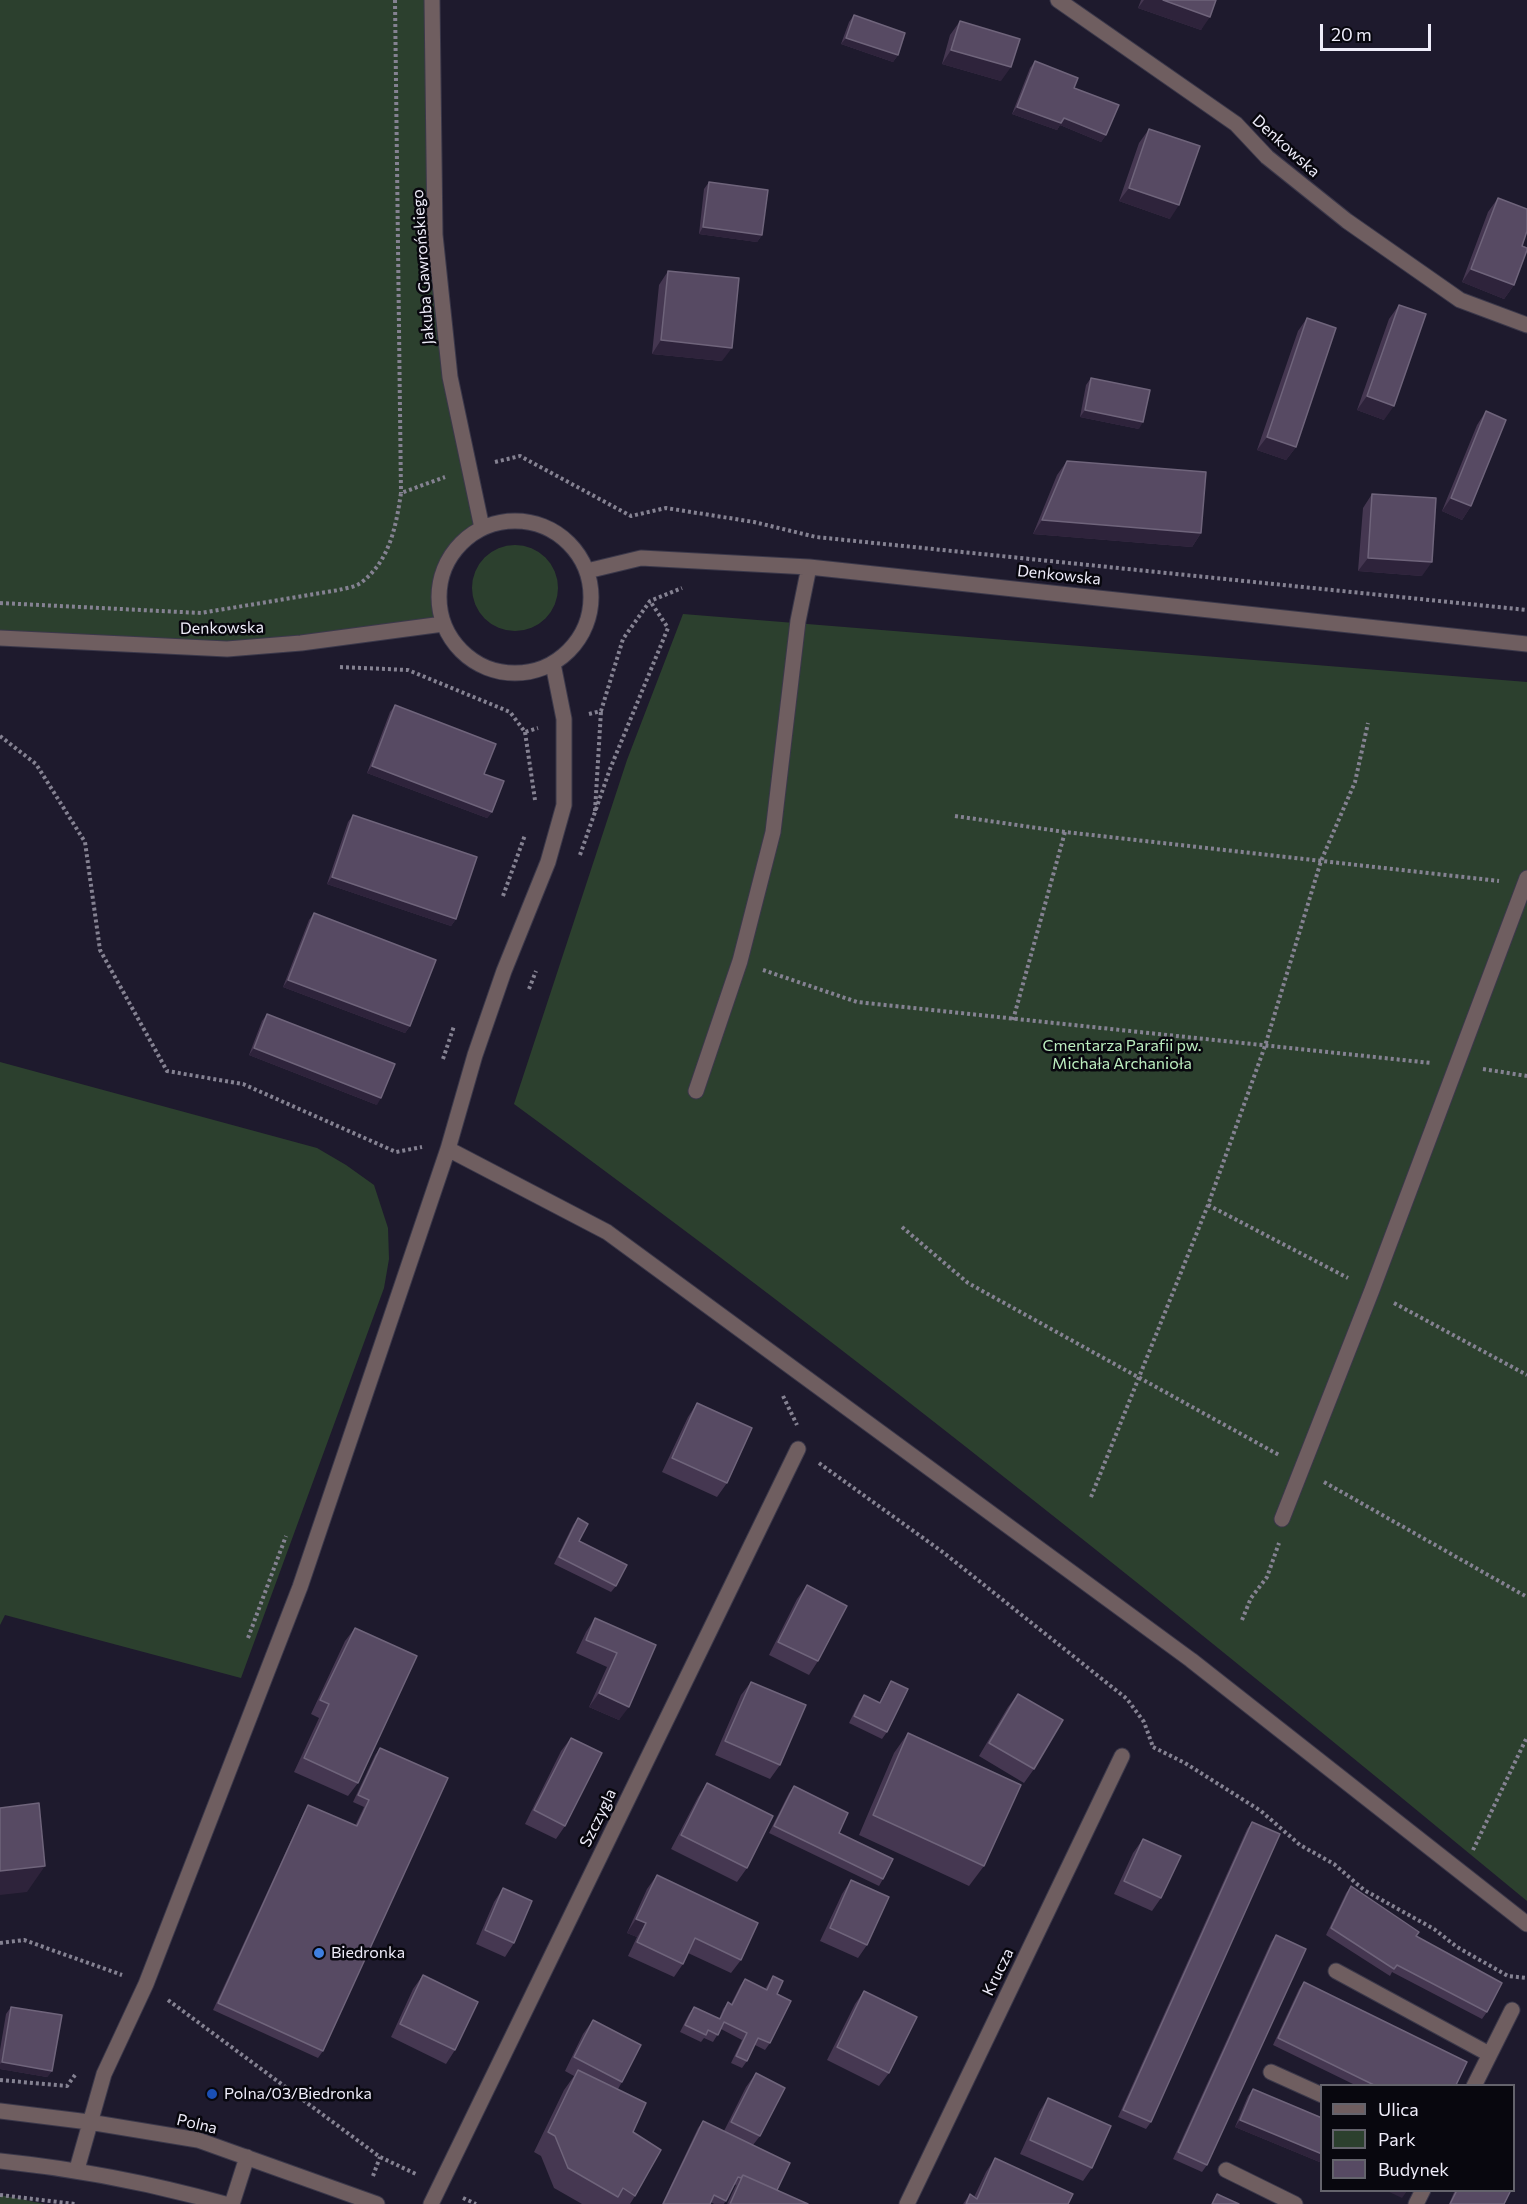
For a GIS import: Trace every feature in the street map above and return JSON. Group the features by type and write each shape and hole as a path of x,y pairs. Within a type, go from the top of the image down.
{"street":[{"name":"Jakuba Gawrońskiego","path":"432,0 435,235 450,377 482,528"},
{"name":"Denkowska","path":"1058,0 1236,124 1267,157 1347,221 1460,300 1527,325"},
{"path":"501,522 528,522 553,531 574,548 587,571 592,597 587,623 573,647 553,664 528,673 501,673 476,664 456,647 443,624 438,598 442,571 456,548 482,528 501,522"},
{"name":"Denkowska","path":"587,571 641,558 809,567 1527,644"},
{"path":"696,1090 740,961 773,832 798,621 809,567"},
{"name":"Denkowska","path":"0,638 227,649 311,642 443,624"},
{"path":"77,2169 104,2074 146,1984 300,1587 448,1149 475,1055 504,971 548,862 564,806 564,719 553,664"},
{"path":"1282,1519 1526,881"},
{"path":"448,1149 607,1232 1191,1660 1527,1924"},
{"name":"Szczygla","path":"431,2204 798,1449"},
{"name":"Krucza","path":"907,2204 1122,1756"},
{"path":"1336,1971 1489,2054"},
{"path":"1474,2084 1512,2010"},
{"path":"1271,2072 1320,2094"},
{"name":"Polna","path":"0,2111 89,2121 198,2140 377,2204"},
{"path":"232,2204 247,2157"},
{"path":"0,2161 77,2169 167,2188 225,2204"},
{"path":"1226,2170 1295,2204"}],"path":[{"path":"395,0 401,493"},
{"path":"650,601 668,628 610,769 595,817 601,711 623,639 650,601 688,586"},
{"path":"328,667 386,667 408,670 510,712 525,732 536,806"},
{"path":"525,732 564,719 601,711"},
{"path":"1090,1497 1208,1205 1265,1046 1321,861 1355,782 1368,723"},
{"path":"0,736 36,764 85,842 100,950 166,1071 243,1084 396,1152"},
{"path":"955,816 1065,832 1526,881"},
{"path":"498,907 528,828"},
{"path":"1013,1020 1065,832"},
{"path":"740,961 857,1002 1457,1065 1527,1076"},
{"path":"441,1070 446,1047 458,1016"},
{"path":"421,1157 425,1146"},
{"path":"902,1227 968,1283 1139,1376 1527,1597"},
{"path":"782,1394 797,1424 798,1449 899,1519 1127,1699 1144,1722 1154,1747"},
{"path":"1242,1620 1251,1598 1267,1576 1282,1536 1282,1519"},
{"path":"246,1644 287,1532"},
{"path":"1460,1871 1471,1854 1527,1737"},
{"path":"1122,1756 1134,1749 1154,1747 1185,1763 1261,1811 1300,1845 1334,1864 1364,1890 1434,1929 1457,1947 1508,1976 1527,1978"},
{"path":"0,1943 24,1940 146,1984 380,2157"},
{"path":"0,2080 67,2086 78,2071 104,2074"},
{"path":"0,2195 75,2204"}],"green space":[{"path":"0,0 432,0 435,235 450,377 482,528 458,549 444,568 440,592 443,624 301,643 0,638"},
{"path":"515,545 531,549 545,558 554,572 558,588 554,604 545,618 531,627 515,631 499,627 485,618 476,604 472,588 476,572 485,558 499,549"},
{"name":"Cmentarza Parafii pw. Michała Archanioła","path":"683,614 1527,682 1527,1901 1153,1595 900,1395 514,1104 627,760"},
{"path":"0,1062 317,1148 374,1185 388,1228 389,1259 384,1288 241,1678 5,1615 0,1625"},
{"path":"0,2195 45,2204 0,2204"}],"building":[{"path":"1163,0 1216,0 1210,17"},
{"path":"854,15 905,33 898,55 846,38"},
{"path":"960,21 1020,39 1011,67 951,50"},
{"path":"1035,61 1078,78 1074,88 1119,105 1106,135 1064,118 1061,123 1017,107"},
{"path":"1149,129 1200,146 1179,205 1129,188"},
{"path":"709,182 768,190 762,235 703,227"},
{"path":"1498,198 1527,209 1527,231 1522,246 1527,250 1514,285 1471,269"},
{"path":"668,271 739,278 732,348 661,340"},
{"path":"1399,305 1426,314 1394,406 1367,396"},
{"path":"1307,318 1336,328 1296,447 1267,437"},
{"path":"1091,378 1150,390 1143,422 1085,410"},
{"path":"1486,411 1506,420 1471,506 1451,498"},
{"path":"1067,461 1206,472 1201,533 1042,520"},
{"path":"1372,494 1436,498 1432,562 1368,558"},
{"path":"395,705 496,744 484,774 504,781 492,812 372,766"},
{"path":"353,815 477,857 456,919 332,877"},
{"path":"314,913 436,960 410,1026 288,980"},
{"path":"267,1014 395,1064 381,1098 254,1048"},
{"path":"697,1403 752,1428 727,1483 672,1458"},
{"path":"578,1518 588,1524 579,1541 627,1565 616,1586 559,1557"},
{"path":"807,1585 847,1606 818,1661 778,1642"},
{"path":"595,1618 656,1645 629,1707 599,1693 617,1653 586,1640"},
{"path":"355,1628 417,1656 358,1783 304,1758 329,1704 320,1700"},
{"path":"891,1681 908,1689 887,1732 854,1716 864,1695 880,1703"},
{"path":"751,1682 806,1705 780,1765 725,1741"},
{"path":"1018,1694 1063,1720 1034,1769 989,1743"},
{"path":"908,1733 1021,1785 984,1866 873,1815"},
{"path":"571,1738 602,1753 565,1826 534,1810"},
{"path":"380,1748 448,1778 323,2051 218,2003 308,1805 357,1826 369,1800 358,1795"},
{"path":"707,1783 773,1816 747,1868 681,1835"},
{"path":"794,1786 848,1813 839,1833 893,1859 883,1879 774,1826"},
{"path":"39,1803 45,1866 0,1871 0,1808"},
{"path":"1252,1822 1280,1834 1151,2122 1123,2110"},
{"path":"1143,1839 1181,1856 1161,1898 1124,1881"},
{"path":"657,1875 758,1923 741,1960 695,1938 683,1964 637,1942 646,1923 636,1919"},
{"path":"851,1880 889,1897 867,1945 830,1928"},
{"path":"1351,1886 1419,1932 1416,1936 1502,1983 1487,2012 1397,1965 1394,1969 1331,1928"},
{"path":"503,1888 532,1901 514,1943 485,1930"},
{"path":"1276,1935 1306,1949 1207,2165 1178,2152"},
{"path":"423,1975 478,2002 455,2050 400,2024"},
{"path":"773,1976 783,1981 777,1994 791,2001 770,2043 758,2038 747,2061 736,2056 747,2033 724,2022 718,2035 708,2030 706,2035 685,2025 694,2007 720,2019 728,2002 732,2005 745,1979 767,1990"},
{"path":"1304,1982 1467,2062 1456,2084 1372,2084 1278,2038"},
{"path":"864,1991 917,2017 889,2073 837,2047"},
{"path":"11,2007 62,2015 52,2071 2,2062"},
{"path":"593,2020 641,2045 622,2082 574,2057"},
{"path":"578,2070 646,2103 633,2132 661,2150 635,2196 623,2188 618,2197 568,2168 555,2136 548,2132"},
{"path":"756,2073 785,2088 760,2136 731,2122"},
{"path":"1253,2089 1320,2117 1320,2153 1240,2120"},
{"path":"1048,2098 1111,2126 1092,2168 1030,2140"},
{"path":"703,2121 790,2163 777,2190 743,2175 741,2178 738,2177 726,2201 714,2195 710,2204 663,2204"},
{"path":"995,2158 1073,2194 1068,2204 966,2204 970,2194 977,2199"},
{"path":"743,2175 808,2204 730,2204"},
{"path":"1456,2192 1510,2192 1504,2204 1450,2204"},
{"path":"1217,2194 1239,2204 1212,2204"}],"place":[{"name":"Biedronka","path":"319,1953"},
{"name":"Polna/03/Biedronka","path":"212,2094"}]}
